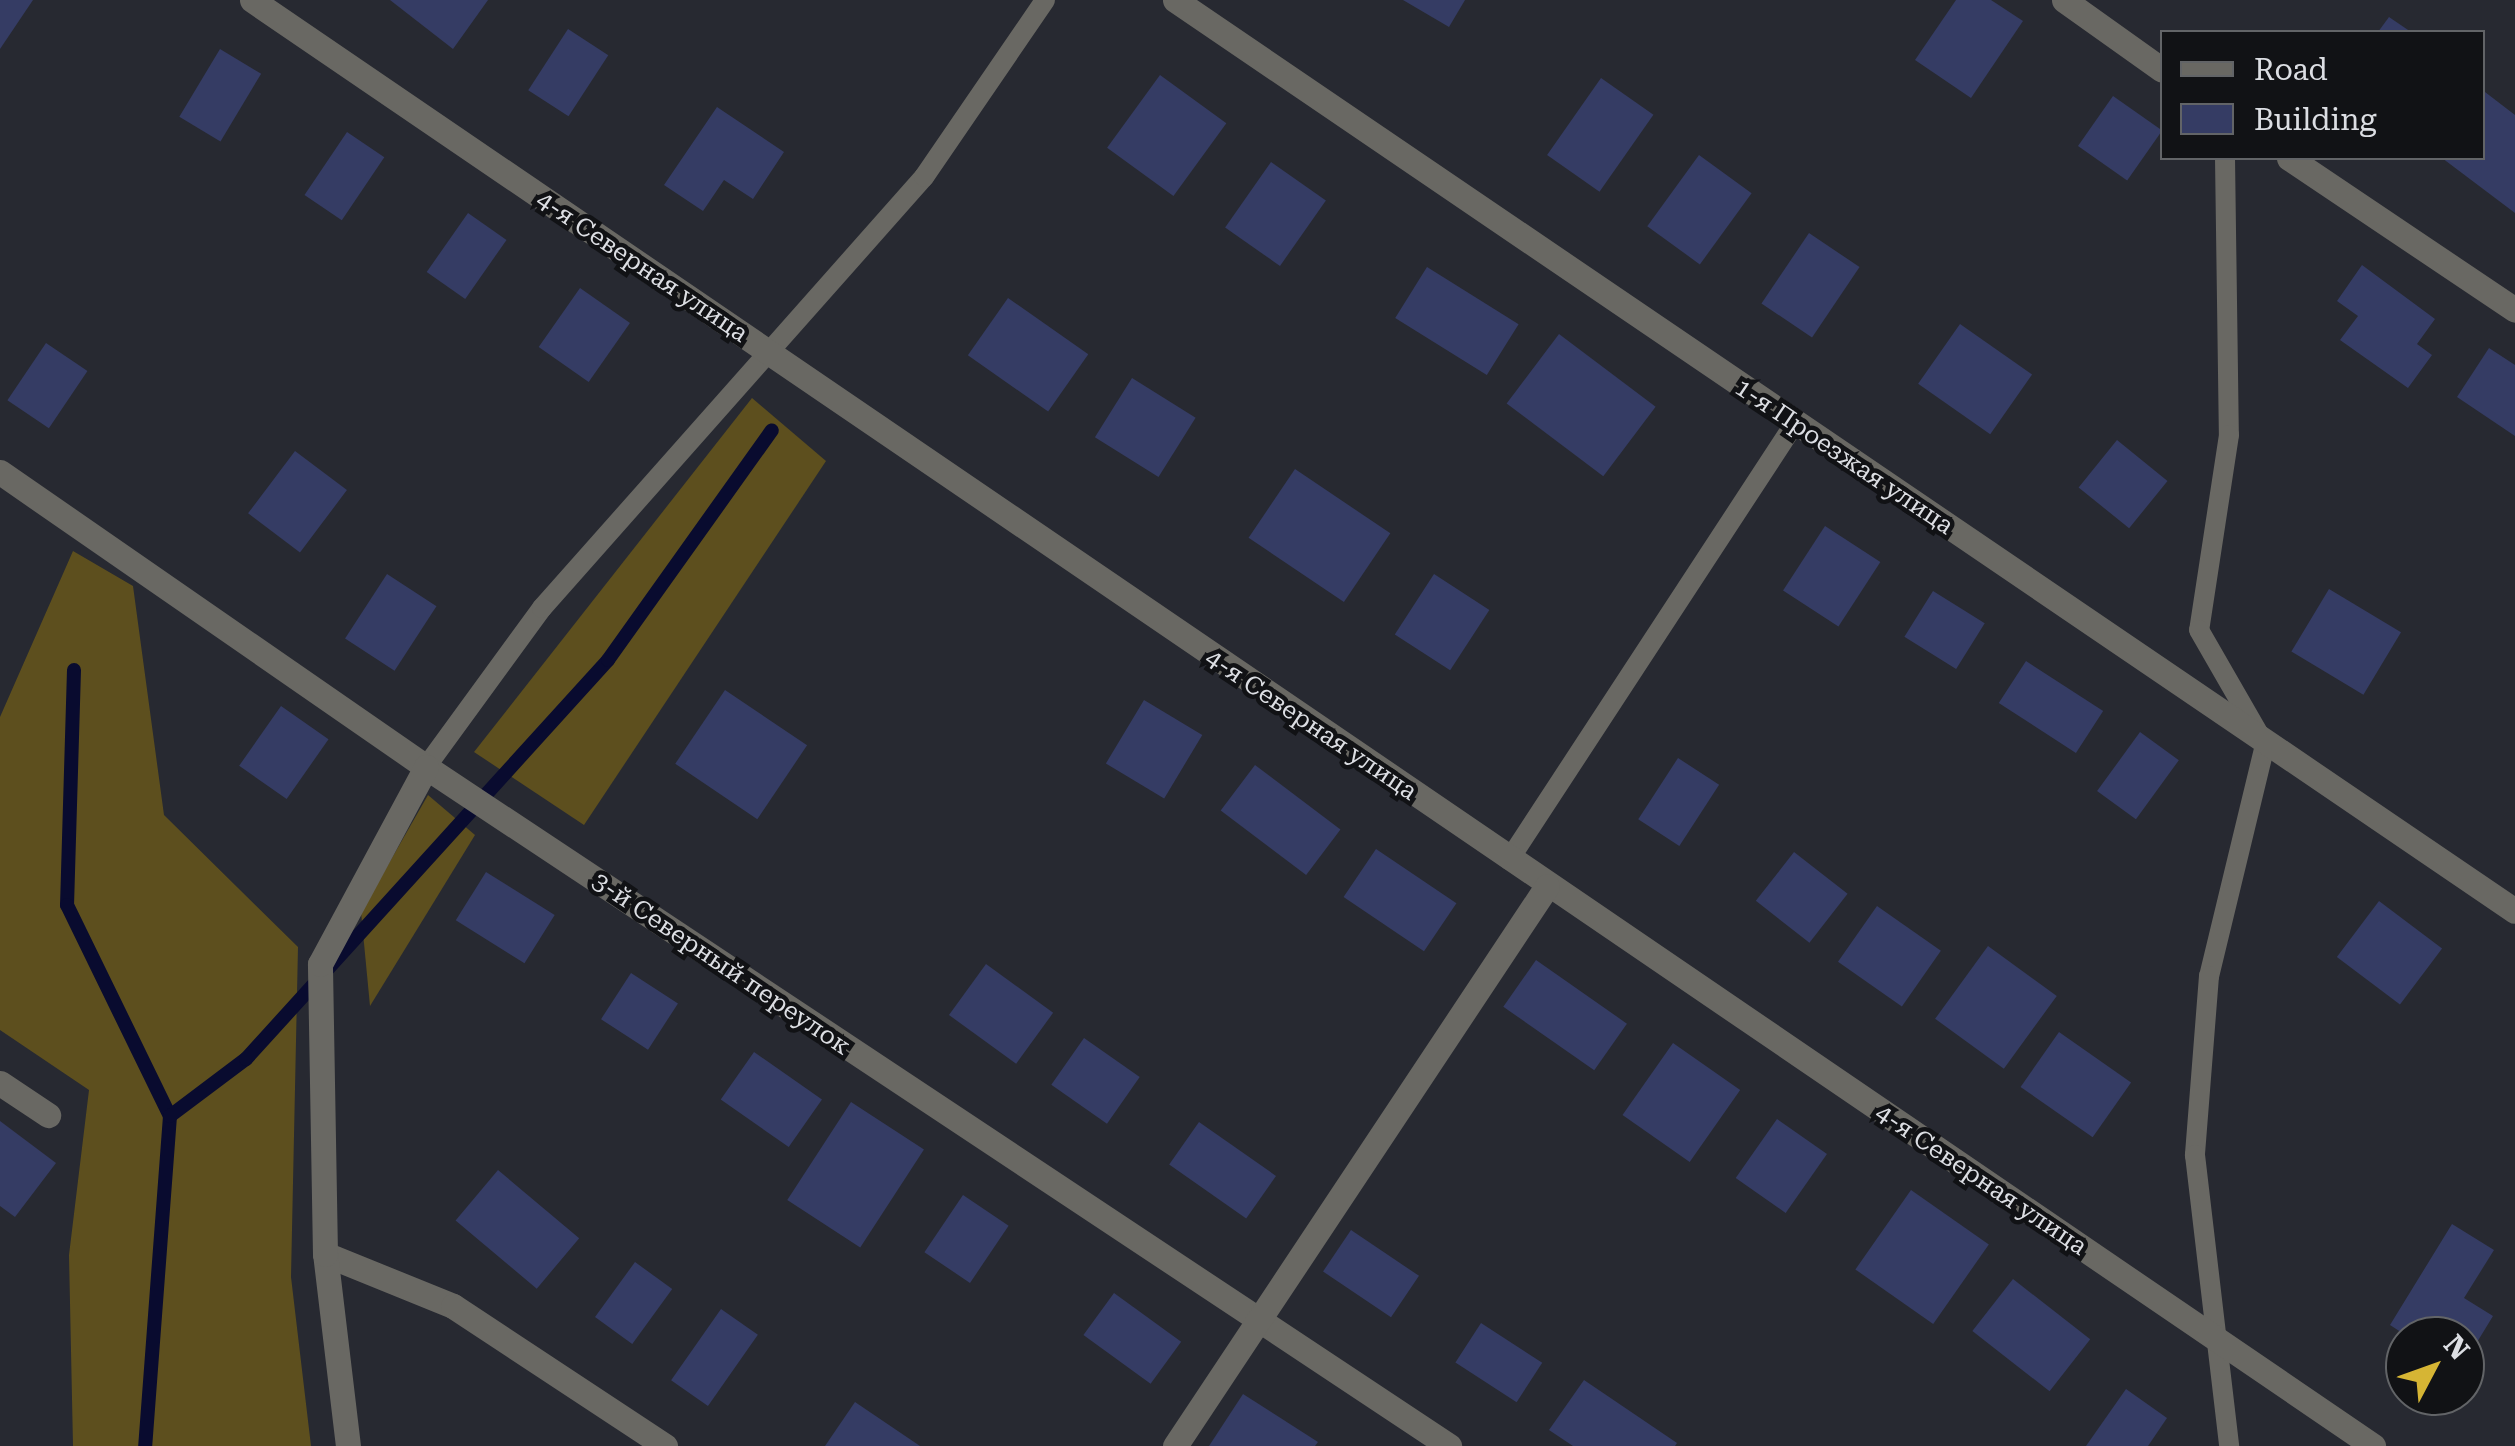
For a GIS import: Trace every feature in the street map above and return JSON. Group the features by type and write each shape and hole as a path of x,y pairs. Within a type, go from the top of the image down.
{"street":[{"name":"4-я Северная улица","path":"252,0 1546,886 2373,1446"},
{"name":"1-я Проезжая улица","path":"1175,0 2265,745 2515,911"},
{"path":"2064,0 2160,69"},
{"path":"2292,160 2515,310"},
{"name":"3-й Северный переулок","path":"0,472 426,767 1252,1320 1449,1446"},
{"path":"348,1446 325,1254 320,964 426,767"},
{"path":"1175,1446 1252,1320 1546,886"},
{"path":"0,1083 48,1116"},
{"path":"325,1254 453,1306 665,1446"}],"lane":[{"path":"426,767 542,608 924,177 1045,0"},
{"path":"2225,160 2229,435 2200,630 2265,745 2209,976 2195,1154 2229,1446"},
{"path":"1509,860 1795,424"}],"shaded area":[{"path":"752,398 826,461 584,825 474,752"},
{"path":"73,551 133,586 164,815 298,947 291,1277 311,1446 73,1446 69,1255 89,1090 0,1030 0,717"},
{"path":"428,795 475,835 370,1006 361,912"}],"building":[{"path":"0,0 33,0 0,49"},
{"path":"390,0 488,0 453,49"},
{"path":"1403,0 1465,0 1449,27"},
{"path":"1956,0 1991,0 2023,21 1971,98 1915,60"},
{"path":"2389,17 2408,30 2379,30"},
{"path":"568,29 608,55 568,116 528,90"},
{"path":"220,49 261,74 220,141 179,117"},
{"path":"1160,75 1226,123 1173,196 1107,148"},
{"path":"1601,78 1653,115 1600,192 1547,155"},
{"path":"2485,92 2515,115 2515,213 2445,160 2485,160"},
{"path":"2113,96 2160,129 2127,180 2078,146"},
{"path":"717,107 784,152 753,199 724,180 703,211 664,185"},
{"path":"347,132 384,157 342,220 305,195"},
{"path":"1699,155 1752,193 1700,264 1647,226"},
{"path":"1271,162 1326,200 1280,266 1225,228"},
{"path":"468,213 507,240 465,299 427,272"},
{"path":"1809,233 1860,267 1812,338 1761,303"},
{"path":"2362,265 2435,319 2417,344 2432,355 2408,388 2340,340 2358,316 2337,301"},
{"path":"1427,267 1519,324 1487,375 1395,318"},
{"path":"580,288 630,323 589,382 539,347"},
{"path":"1008,298 1088,354 1048,412 968,355"},
{"path":"1960,324 2032,374 1990,434 1918,384"},
{"path":"1559,334 1656,407 1603,476 1507,403"},
{"path":"46,343 87,371 49,428 7,400"},
{"path":"2489,348 2515,365 2515,436 2457,397"},
{"path":"1132,378 1196,418 1159,477 1095,437"},
{"path":"2117,440 2168,481 2129,528 2079,487"},
{"path":"295,451 347,490 300,552 248,513"},
{"path":"1295,469 1390,533 1344,602 1249,538"},
{"path":"1825,526 1880,562 1838,627 1783,591"},
{"path":"387,574 436,606 395,671 345,639"},
{"path":"1434,574 1489,610 1450,670 1395,634"},
{"path":"2329,589 2401,632 2363,695 2291,652"},
{"path":"1933,591 1985,623 1956,669 1904,637"},
{"path":"2026,661 2103,711 2076,753 1999,703"},
{"path":"725,690 807,745 757,819 675,764"},
{"path":"1144,700 1202,735 1164,798 1106,763"},
{"path":"281,706 329,739 287,799 239,766"},
{"path":"2140,732 2179,760 2136,819 2097,791"},
{"path":"1678,758 1719,785 1679,846 1638,819"},
{"path":"1255,765 1340,829 1306,875 1221,811"},
{"path":"1376,849 1456,903 1424,951 1344,897"},
{"path":"1794,852 1848,894 1809,943 1756,901"},
{"path":"486,872 555,915 524,963 456,920"},
{"path":"2379,901 2442,949 2400,1004 2337,957"},
{"path":"1877,906 1941,951 1902,1006 1838,962"},
{"path":"1988,946 2057,996 2004,1069 1935,1019"},
{"path":"1536,960 1627,1024 1594,1070 1503,1007"},
{"path":"986,964 1053,1013 1016,1064 949,1015"},
{"path":"631,973 678,1003 648,1050 601,1019"},
{"path":"2059,1032 2131,1082 2093,1137 2021,1087"},
{"path":"1084,1038 1140,1077 1107,1124 1051,1085"},
{"path":"1673,1043 1740,1090 1690,1162 1623,1115"},
{"path":"754,1052 822,1100 789,1147 721,1100"},
{"path":"851,1102 924,1149 860,1248 787,1200"},
{"path":"1777,1119 1827,1154 1786,1213 1736,1178"},
{"path":"0,1121 56,1163 15,1217 0,1206"},
{"path":"1199,1122 1276,1176 1246,1219 1169,1165"},
{"path":"498,1170 579,1238 537,1289 456,1221"},
{"path":"1911,1190 1989,1244 1933,1324 1855,1269"},
{"path":"963,1195 1009,1226 970,1283 924,1252"},
{"path":"2452,1224 2494,1250 2464,1298 2493,1316 2485,1329 2485,1316 2396,1316"},
{"path":"1351,1230 1419,1276 1391,1317 1323,1271"},
{"path":"635,1262 672,1289 632,1344 595,1317"},
{"path":"2013,1279 2090,1339 2050,1391 1972,1331"},
{"path":"1114,1293 1181,1342 1151,1384 1083,1335"},
{"path":"721,1309 758,1335 708,1406 671,1380"},
{"path":"1481,1323 1542,1363 1517,1402 1455,1362"},
{"path":"1584,1380 1677,1443 1675,1446 1573,1446 1549,1430"},
{"path":"2126,1389 2167,1418 2148,1446 2086,1446"},
{"path":"1243,1394 1318,1442 1315,1446 1209,1446"},
{"path":"855,1402 920,1446 825,1446"}],"waterway":[{"path":"170,1116 246,1059 608,660 772,430"},
{"path":"74,670 67,905 170,1116 145,1446"}]}
